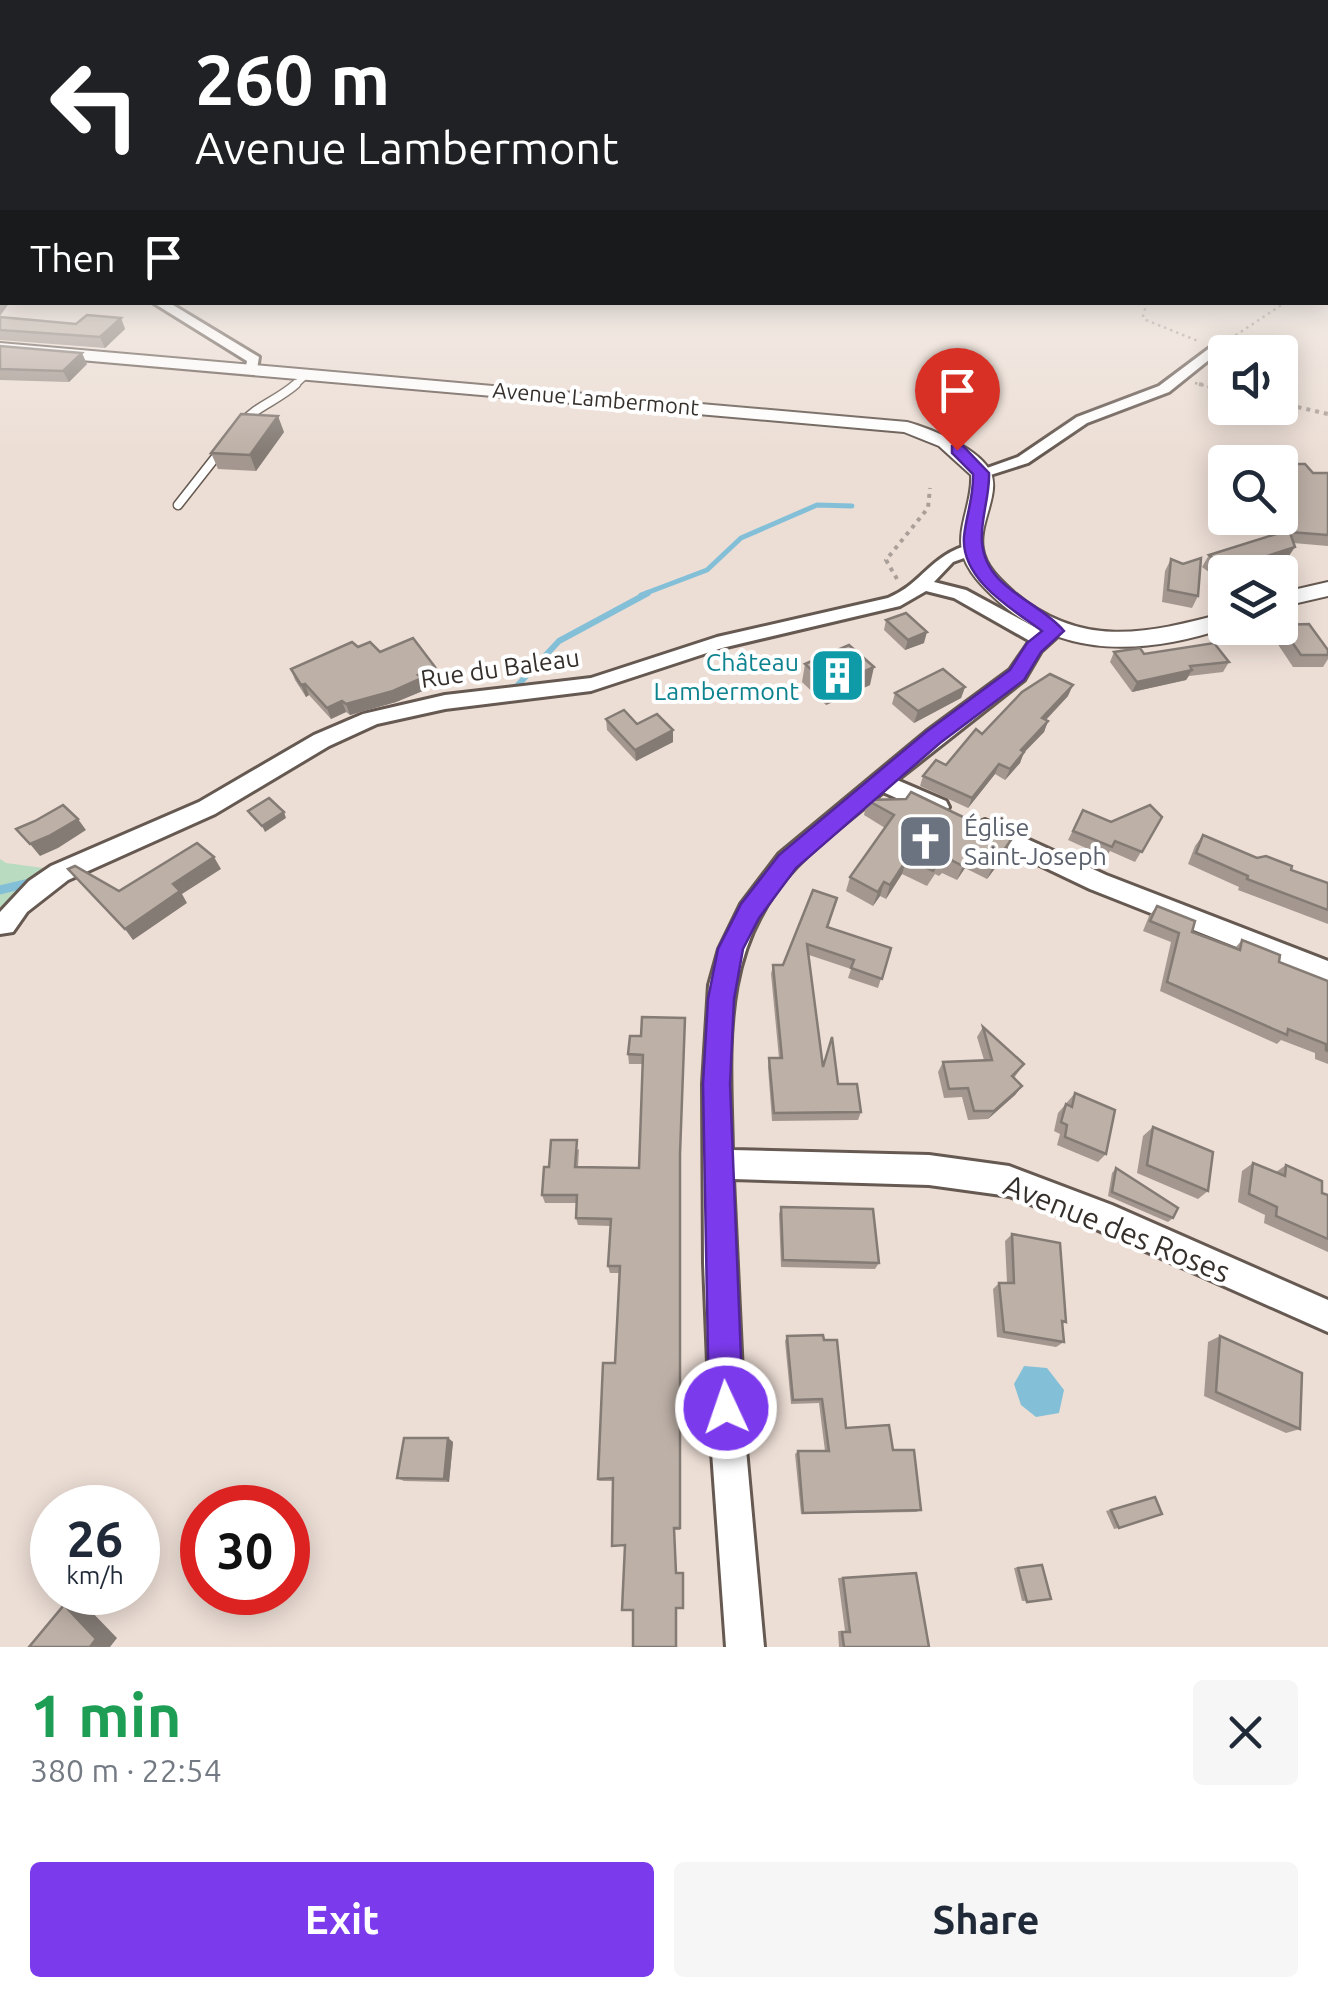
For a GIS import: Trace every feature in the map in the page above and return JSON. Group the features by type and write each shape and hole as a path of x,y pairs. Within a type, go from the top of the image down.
{"street":[{"path":"163,305 254,360 250,369"},
{"name":"Avenue Lambermont","path":"0,348 892,424 946,442 981,473"},
{"path":"1048,636 985,576 972,549 982,498 981,473 1023,460 1082,420 1164,389 1208,354"},
{"name":"Rue du Baleau","path":"4,926 13,910 89,858 204,809 326,738 368,720 469,697 589,685 715,643 882,605 921,588 938,562 958,551 972,549"},
{"path":"921,588 960,594 1048,636 1153,638 1208,625"},
{"path":"1298,596 1328,589"},
{"path":"745,1647 728,1438 718,1164 721,999 731,949 750,911 787,861 933,737 1017,675 1048,636"},
{"path":"882,782 1098,882 1328,972"},
{"name":"Avenue des Roses","path":"718,1164 928,1170 1009,1181 1101,1216 1328,1316"}],"lane":[{"path":"238,428 250,412 273,404 307,374"},
{"path":"178,505 226,443"}],"path":[{"path":"1147,305 1146,320 1208,345"},
{"path":"1235,335 1281,305"},
{"path":"1298,407 1328,414"},
{"path":"921,588 900,582 886,566 898,542 928,508 930,488"}],"green space":[{"path":"0,859 6,863 51,869 0,907"}],"water":[{"path":"1024,1366 1047,1368 1064,1390 1059,1413 1036,1417 1021,1405 1014,1384"}],"building":[{"path":"87,315 121,318 100,337 0,330 0,317 76,324"},
{"path":"0,346 82,353 63,371 0,369"},
{"path":"241,414 278,416 250,455 211,453"},
{"path":"1298,464 1305,464 1313,473 1328,473 1328,535 1298,533"},
{"path":"1273,535 1291,535 1295,547 1270,555 1209,555"},
{"path":"1201,558 1198,596 1168,590 1171,559 1183,564"},
{"path":"906,613 927,632 908,640 886,620"},
{"path":"1298,624 1309,624 1328,655 1301,655 1294,645 1298,645"},
{"path":"413,638 435,667 418,675 422,678 393,691 346,704 342,701 327,708 305,684 301,685 291,669 352,642 358,647 370,642 380,652"},
{"path":"1208,644 1216,645 1229,662 1190,666 1192,670 1137,682 1114,652 1140,648 1144,654"},
{"path":"849,645 874,667 830,687 805,664"},
{"path":"943,669 965,687 918,711 895,693"},
{"path":"1050,674 1073,685 1042,718 1048,721 1021,750 1024,752 1010,769 999,764 972,798 923,776 936,760 946,765 976,729 982,734 1022,692"},
{"path":"624,710 637,724 657,714 673,730 635,750 606,719"},
{"path":"911,792 1011,840 994,864 971,853 963,866 940,859 933,871 907,859 890,885 884,882 878,892 850,877 894,815 867,800 906,799"},
{"path":"269,798 284,812 262,826 248,811"},
{"path":"63,805 78,819 49,836 30,844 16,829 35,821"},
{"path":"1150,805 1162,817 1142,852 1115,841 1112,847 1073,831 1083,810 1111,822"},
{"path":"1203,835 1328,883 1328,910 1247,879 1248,876 1196,853"},
{"path":"197,843 214,857 173,884 180,891 125,929 68,869 75,866 119,891"},
{"path":"813,890 837,898 827,927 891,948 882,979 851,968 854,960 807,944 823,1067 832,1037 838,1084 857,1084 861,1112 774,1113 769,1058 782,1058 773,965 783,965"},
{"path":"1157,906 1195,921 1192,932 1240,950 1242,940 1280,955 1279,962 1328,981 1328,1051 1326,1044 1288,1029 1287,1035 1167,982 1179,933 1150,921"},
{"path":"642,1017 685,1018 680,1154 680,1528 674,1528 676,1573 683,1573 683,1608 676,1608 676,1647 633,1647 633,1610 622,1610 625,1545 612,1546 613,1478 598,1479 603,1363 615,1363 620,1266 608,1266 611,1219 576,1218 577,1195 542,1195 551,1140 577,1140 575,1167 639,1168 643,1055 628,1054 630,1036 641,1036"},
{"path":"983,1027 1024,1064 1012,1076 1022,1086 994,1111 974,1111 968,1088 949,1089 943,1062 992,1060"},
{"path":"1075,1093 1115,1110 1106,1154 1065,1137 1067,1125 1061,1122 1066,1104 1072,1107"},
{"path":"1153,1127 1213,1152 1208,1191 1147,1165"},
{"path":"1253,1163 1285,1176 1286,1165 1322,1181 1322,1193 1328,1195 1328,1239 1276,1216 1277,1207 1249,1194"},
{"path":"1116,1168 1178,1208 1173,1218 1112,1192"},
{"path":"781,1207 873,1209 879,1263 783,1260"},
{"path":"1012,1234 1060,1243 1064,1342 1004,1332 999,1283 1014,1283"},
{"path":"823,1335 824,1340 837,1340 846,1428 889,1425 893,1450 914,1450 921,1510 803,1513 798,1451 829,1451 822,1399 793,1400 787,1336"},
{"path":"1220,1336 1302,1373 1300,1429 1216,1392"},
{"path":"404,1438 448,1438 444,1479 397,1478"},
{"path":"1155,1497 1162,1514 1119,1528 1111,1510"},
{"path":"1042,1565 1051,1599 1027,1602 1018,1568"},
{"path":"916,1573 929,1647 844,1647 842,1632 850,1632 843,1578"},
{"path":"56,1615 73,1615 96,1639 90,1647 29,1647"}],"waterway":[{"path":"641,595 707,570 741,538 817,505 852,506"},
{"path":"508,688 516,687 559,641 648,593"},
{"path":"280,755 320,733"},
{"path":"0,890 33,882"}],"place":[{"name":"Château Lambermont","path":"838,676"},
{"name":"Église Saint-Joseph","path":"925,841"}],"route":[{"path":"726,1408 716,1084 721,999 731,949 750,911 787,861 933,737 1017,675 1034,648 1054,631 1001,592 976,561 972,538 982,498 981,473 957,450"}]}
